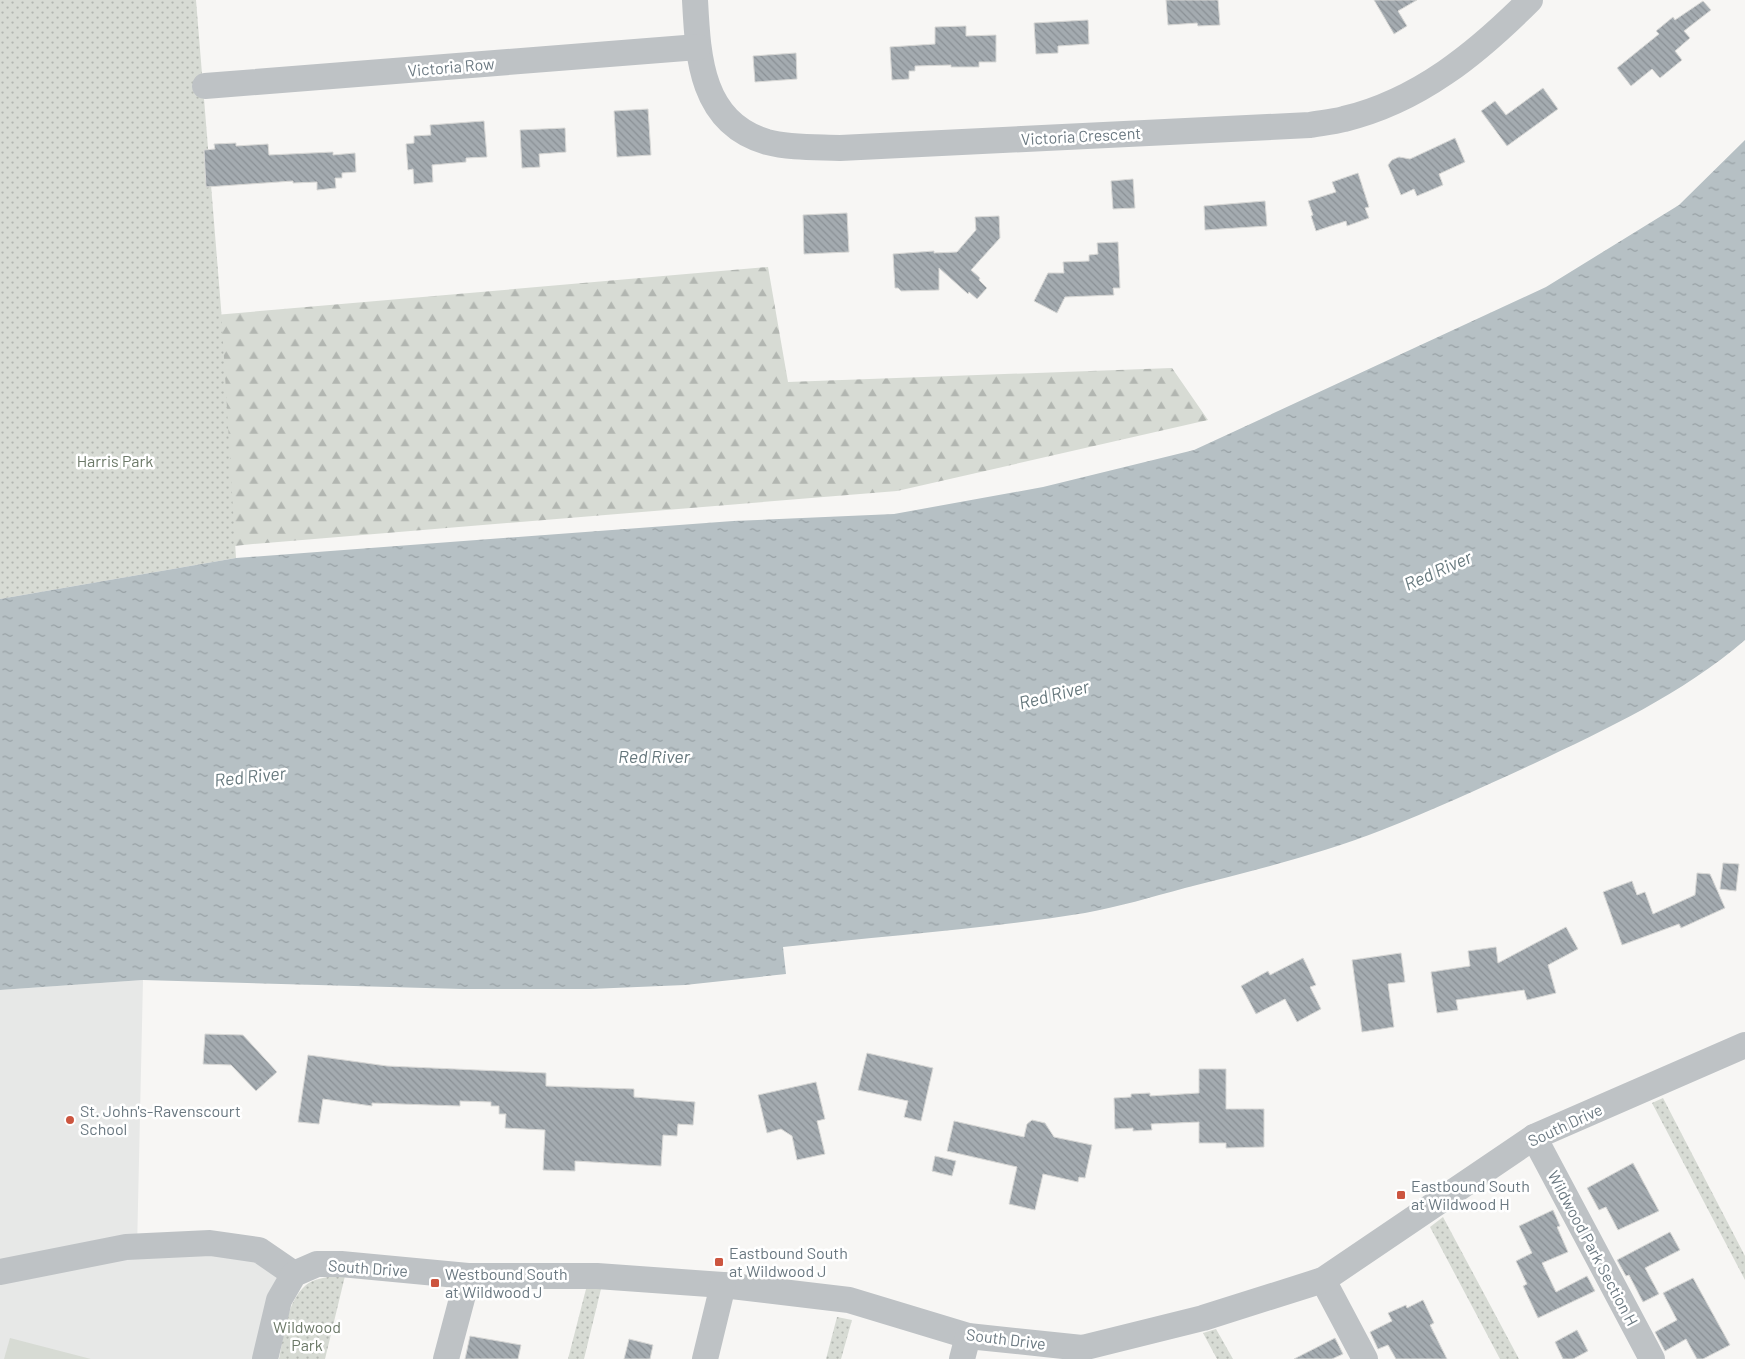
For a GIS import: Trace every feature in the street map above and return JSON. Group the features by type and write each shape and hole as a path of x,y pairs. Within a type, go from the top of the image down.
{"street":[{"name":"Victoria Crescent","path":"695,0 698,47 706,83 715,104 727,120 745,133 768,142 796,146 840,148 1310,124 1344,119 1375,110 1435,81 1469,56 1530,0"},
{"name":"Victoria Row","path":"205,86 698,47"},
{"name":"South Drive","path":"294,1274 317,1264 341,1264 468,1276 597,1276 723,1285 849,1300 965,1348 1085,1353 1323,1280 1534,1137 1745,1046"},
{"name":"Wildwood Park Section H","path":"1534,1137 1652,1359"},
{"path":"0,1272 126,1247 210,1243 259,1250 294,1274 279,1300 265,1359"},
{"path":"446,1359 468,1276"},
{"path":"1323,1280 1365,1359"},
{"path":"705,1359 723,1285"}],"shaded area":[{"name":"St. John's-Ravenscourt School","path":"143,980 137,1250 274,1253 294,1274 265,1359 0,1359 0,990"}],"green space":[{"name":"Harris Park","path":"0,0 196,0 221,308 236,558 0,599"},
{"path":"768,267 788,382 1172,368 1208,420 897,491 253,544 16,569 215,315"},
{"path":"1663,1098 1745,1256 1745,1280 1652,1103"},
{"path":"1443,1217 1519,1359 1500,1359 1430,1227"},
{"name":"Wildwood Park","path":"345,1276 325,1359 279,1359 287,1320 299,1292 312,1281"},
{"path":"586,1289 601,1289 584,1359 568,1359"},
{"path":"837,1317 852,1320 841,1359 826,1359"},
{"path":"1216,1329 1233,1359 1217,1359 1203,1333"},
{"path":"10,1338 91,1359 4,1359"}],"water":[{"name":"Red River","path":"1745,140 1745,640 1670,694 1616,724 1533,764 1420,814 1358,839 1309,855 1135,902 1085,913 972,928 783,947 786,974 685,985 590,989 462,989 143,980 0,990 0,599 236,558 733,521 894,514 1043,487 1194,450 1546,287 1679,205"}],"building":[{"path":"1166,0 1218,0 1220,25 1198,26 1197,23 1168,25"},
{"path":"1374,0 1417,0 1398,11 1407,26 1394,34"},
{"path":"1703,1 1711,10 1684,31 1690,38 1675,51 1682,60 1660,78 1652,69 1631,86 1617,68 1659,34 1656,31 1673,17 1675,20"},
{"path":"1088,20 1089,44 1058,46 1058,53 1036,54 1034,23"},
{"path":"966,26 966,36 996,35 996,62 979,62 979,67 951,67 951,65 915,66 915,71 909,71 909,79 892,80 890,47 935,44 935,27"},
{"path":"796,53 797,79 755,82 753,56"},
{"path":"1543,88 1558,109 1507,146 1481,111 1495,101 1506,115"},
{"path":"648,109 651,155 617,157 614,111"},
{"path":"484,121 487,157 466,158 466,162 432,165 433,182 414,184 413,169 408,170 406,144 414,143 414,136 431,135 430,125"},
{"path":"565,128 566,152 539,154 540,167 522,168 520,130"},
{"path":"1455,138 1465,162 1439,174 1443,185 1417,196 1414,189 1401,195 1388,165 1392,160 1399,157 1410,159"},
{"path":"236,143 236,146 268,144 269,155 333,152 333,155 355,153 356,172 342,173 342,178 335,178 336,188 317,190 317,182 293,183 293,181 206,187 204,150 215,149 214,144"},
{"path":"1358,173 1369,207 1365,208 1369,218 1347,226 1346,221 1316,231 1308,201 1336,192 1332,182"},
{"path":"1133,179 1135,208 1113,209 1111,181"},
{"path":"1265,201 1267,226 1205,230 1204,206"},
{"path":"847,213 849,252 804,254 803,215"},
{"path":"999,216 1000,238 971,270 987,288 977,299 969,292 968,294 939,268 939,290 901,291 895,288 893,254 934,251 934,253 957,252 976,230 975,217"},
{"path":"1118,242 1120,288 1113,288 1114,295 1065,297 1057,313 1034,301 1048,273 1064,273 1063,262 1089,261 1089,255 1098,254 1097,243"},
{"path":"1723,863 1739,864 1736,891 1720,889"},
{"path":"1697,873 1710,874 1725,908 1681,928 1679,924 1622,945 1603,892 1632,881 1637,895 1645,892 1653,914 1695,895"},
{"path":"1566,927 1578,949 1548,965 1556,993 1527,1000 1524,990 1456,1000 1458,1010 1437,1013 1431,972 1470,966 1468,951 1496,947 1498,963"},
{"path":"1401,953 1405,982 1388,984 1394,1027 1362,1032 1352,960"},
{"path":"1303,958 1316,985 1310,987 1321,1009 1297,1022 1285,999 1256,1014 1241,986 1268,971 1270,975"},
{"path":"205,1034 243,1035 277,1072 256,1091 231,1065 203,1064"},
{"path":"867,1053 933,1068 921,1121 904,1117 908,1101 858,1090"},
{"path":"308,1055 387,1066 546,1073 546,1086 634,1089 634,1097 695,1102 693,1125 678,1124 677,1136 663,1135 661,1166 575,1161 575,1171 543,1170 545,1130 505,1128 506,1114 499,1114 499,1106 491,1106 491,1102 460,1101 460,1106 372,1103 372,1106 323,1099 319,1124 298,1122"},
{"path":"1199,1069 1226,1069 1226,1109 1264,1109 1264,1147 1226,1148 1226,1143 1199,1143 1199,1122 1151,1124 1152,1130 1133,1131 1133,1128 1115,1129 1114,1098 1131,1097 1131,1094 1150,1093 1150,1096 1199,1093"},
{"path":"816,1082 825,1119 817,1121 825,1154 797,1160 792,1136 781,1129 767,1133 758,1095"},
{"path":"1032,1120 1045,1123 1054,1137 1092,1145 1085,1178 1079,1177 1078,1182 1043,1174 1035,1210 1009,1204 1017,1167 947,1151 954,1121 1024,1137 1027,1124"},
{"path":"935,1156 956,1161 952,1176 932,1171"},
{"path":"1633,1163 1659,1211 1618,1230 1606,1207 1599,1210 1587,1188"},
{"path":"1553,1210 1560,1226 1557,1227 1568,1252 1542,1263 1556,1292 1587,1276 1595,1291 1538,1318 1523,1286 1527,1284 1516,1261 1532,1253 1519,1226"},
{"path":"1670,1232 1680,1250 1645,1268 1659,1294 1643,1302 1629,1275 1626,1276 1617,1260"},
{"path":"1693,1278 1730,1345 1703,1359 1697,1359 1686,1339 1665,1351 1655,1332 1677,1320 1663,1293"},
{"path":"1423,1300 1434,1323 1430,1325 1447,1359 1396,1359 1388,1345 1378,1349 1370,1332 1392,1321 1388,1313 1406,1305 1407,1308"},
{"path":"1577,1330 1588,1351 1573,1359 1563,1359 1555,1342"},
{"path":"470,1336 521,1345 518,1359 465,1359"},
{"path":"1335,1338 1343,1354 1332,1359 1294,1359"},
{"path":"629,1339 653,1345 650,1359 624,1359"}],"place":[{"name":"St. John's-Ravenscourt School","path":"70,1120"},
{"name":"Eastbound South at Wildwood H","path":"1401,1195"},
{"name":"Eastbound South at Wildwood J","path":"719,1262"},
{"name":"Westbound South at Wildwood J","path":"435,1283"}]}
